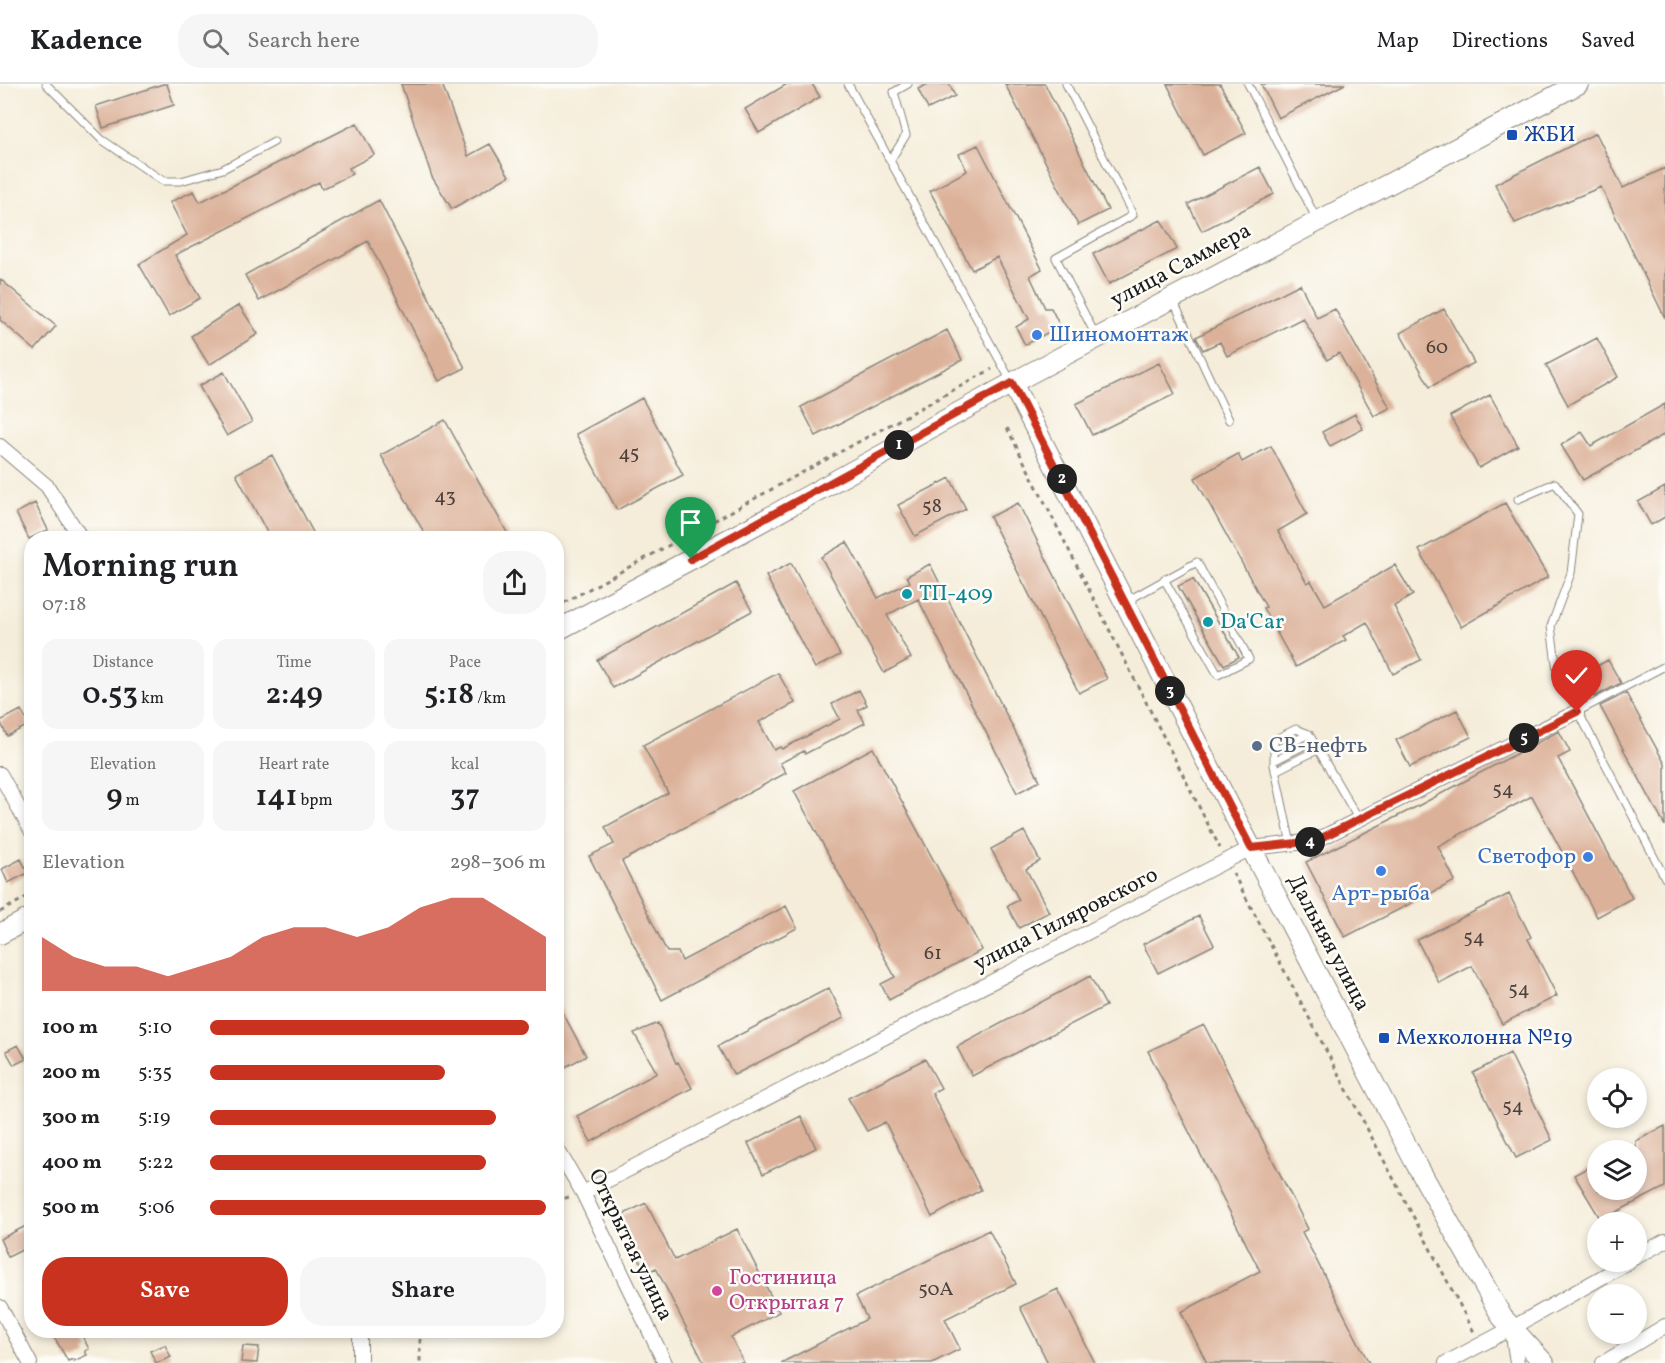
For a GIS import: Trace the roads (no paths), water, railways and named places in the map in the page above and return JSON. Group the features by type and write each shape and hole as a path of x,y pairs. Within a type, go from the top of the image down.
{"street":[{"name":"улица Саммера","path":"564,627 759,523 1012,383 1578,84"},
{"name":"Дальняя улица","path":"1012,383 1414,1160 1502,1317 1544,1363"},
{"path":"0,446 47,486 76,531"},
{"name":"улица Гиляровского","path":"583,1192 1251,848 1315,841 1577,712"},
{"path":"0,774 24,818"},
{"path":"0,934 24,921"},
{"name":"Открытая улица","path":"564,1160 583,1192 665,1363"},
{"path":"1647,1251 1665,1241"},
{"path":"1446,1363 1611,1272"},
{"path":"0,1307 30,1363"},
{"path":"1603,1363 1665,1326"},
{"name":"Дальняя улица","path":"1512,1328 1517,1363"},
{"path":"360,1338 360,1363"}],"lane":[{"path":"46,84 101,139 163,181 181,181 223,169 274,142"},
{"path":"848,84 1012,383"},
{"path":"891,161 906,135 894,92 908,84"},
{"path":"1066,84 1133,215 1056,258 1098,338"},
{"path":"1248,84 1317,220"},
{"path":"1172,298 1229,420"},
{"path":"1518,499 1555,483 1578,514 1571,573 1551,626 1557,671 1665,878"},
{"path":"1125,602 1164,579 1197,562 1249,659 1218,675 1164,579"},
{"path":"1577,712 1665,666"},
{"path":"1291,844 1275,771 1274,740 1296,729 1311,737 1359,820"},
{"path":"1274,761 1311,737"},
{"path":"1275,771 1319,749"}],"place":[{"name":"ЖБИ","path":"1512,135"},
{"name":"Шиномонтаж","path":"1037,335"},
{"name":"ТП-409","path":"907,594"},
{"name":"Da'Car","path":"1208,622"},
{"name":"СВ-нефть","path":"1257,746"},
{"name":"Светофор","path":"1588,857"},
{"name":"Арт-рыба","path":"1381,871"},
{"name":"Мехколонна №19","path":"1384,1038"},
{"name":"Гостиница Открытая 7","path":"717,1291"}]}
